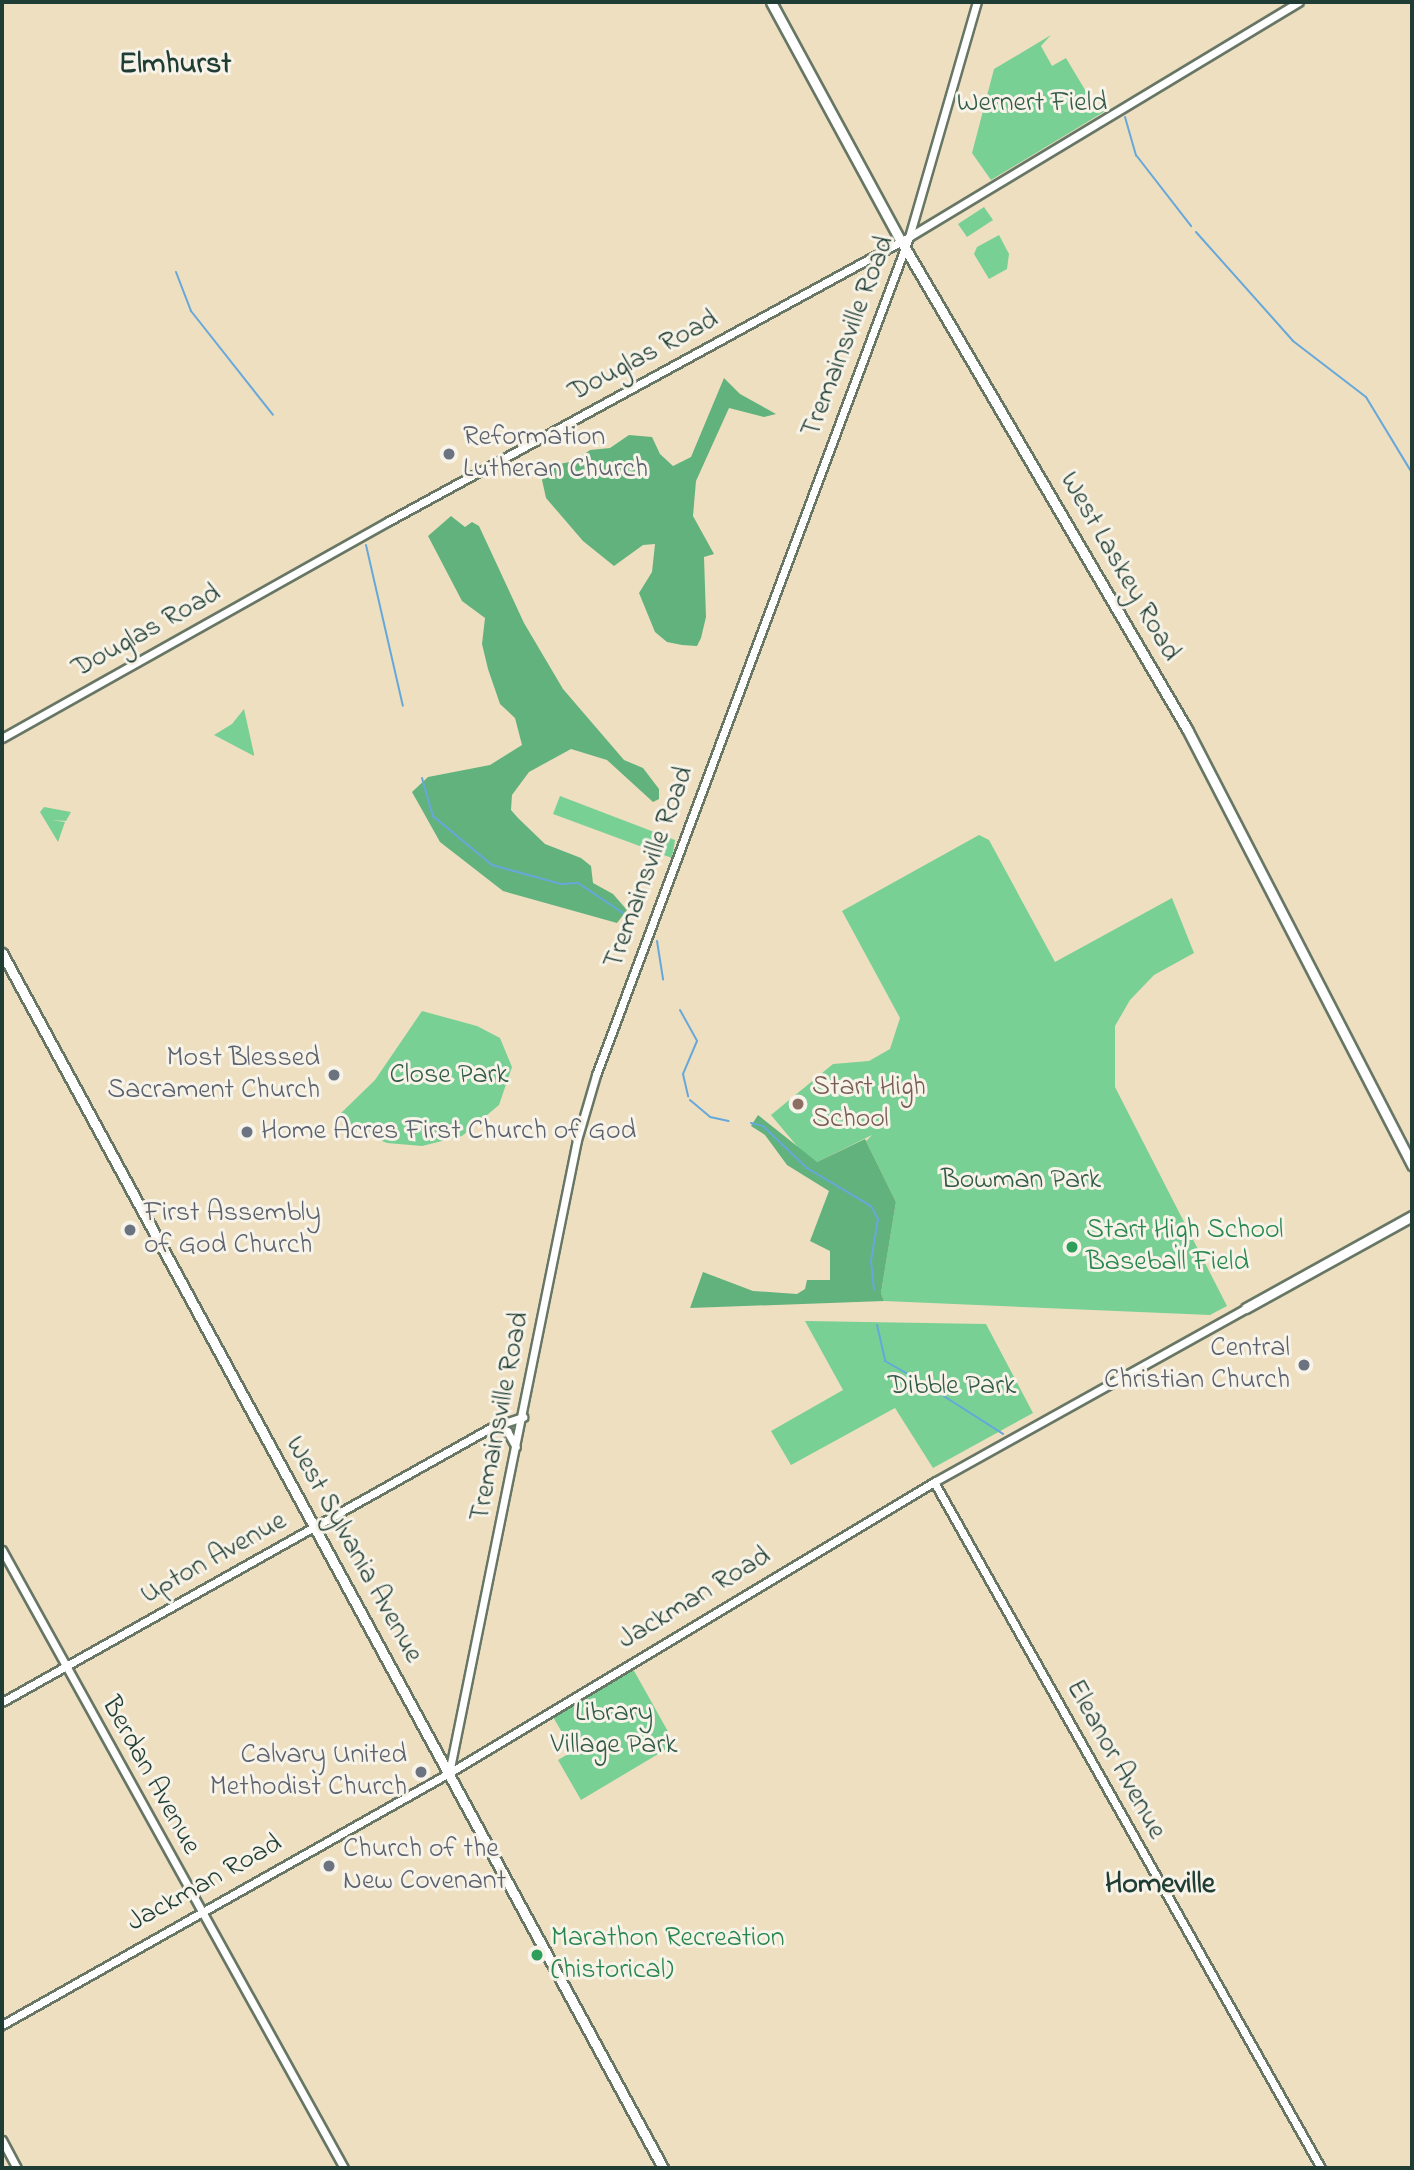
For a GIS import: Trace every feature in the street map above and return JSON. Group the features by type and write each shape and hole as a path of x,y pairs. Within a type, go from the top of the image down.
{"main road":[{"name":"West Laskey Road","path":"771,2 905,241 1187,729 1412,1165"},
{"name":"West Sylvania Avenue","path":"2,953 663,2168"},
{"name":"Jackman Road","path":"1246,1308 1412,1216"}],"street":[{"name":"Tremainsville Road","path":"449,1773 577,1140 596,1075 905,241 977,2"},
{"name":"Douglas Road","path":"2,738 407,510 905,241 1299,2"},
{"name":"Jackman Road","path":"2,2025 449,1773 934,1482 1246,1308"},
{"name":"Upton Avenue","path":"2,1702 492,1427 523,1417"},
{"path":"492,1427 507,1432 516,1447"},
{"name":"Eleanor Avenue","path":"934,1482 1321,2168"},
{"name":"Berdan Avenue","path":"2,1550 345,2168"},
{"path":"2,2140 18,2168"}],"green space":[{"name":"Wernert Field","path":"1051,35 1041,46 1052,66 1066,58 1097,110 1105,105 1107,110 991,180 972,153 994,69"},
{"path":"984,207 993,220 967,237 958,224"},
{"path":"999,235 1009,254 1007,269 989,279 974,254 977,247"},
{"path":"724,378 740,394 776,414 764,417 729,408 696,481 693,516 714,554 704,557 706,617 701,638 697,646 682,645 667,642 655,632 639,593 652,572 655,544 643,545 614,566 583,541 546,498 542,480 549,466 575,461 590,450 610,448 629,435 652,437 660,454 673,466 691,457"},
{"path":"451,516 465,527 472,522 479,526 524,623 563,689 624,760 643,768 659,789 659,799 653,802 607,760 571,749 529,772 512,795 511,810 545,844 581,858 591,866 593,883 613,894 627,910 617,923 503,891 440,842 412,792 428,777 490,765 522,745 515,718 500,704 488,669 482,644 485,618 462,601 428,536"},
{"path":"244,709 254,756 214,735 232,724"},
{"path":"560,796 675,840 672,858 553,814"},
{"path":"44,807 71,812 66,821 52,820 65,822 58,842 40,812"},
{"name":"Bowman Park","path":"979,835 989,840 1055,962 1172,898 1194,953 1154,975 1130,1000 1115,1026 1115,1087 1227,1306 1210,1315 884,1301 881,1293 896,1202 866,1141 872,1135 817,1162 807,1158 771,1115 833,1064 869,1061 890,1049 900,1018 842,911"},
{"name":"Close Park","path":"422,1011 477,1026 500,1038 512,1067 499,1105 462,1136 422,1146 387,1143 348,1127 339,1115 375,1080"},
{"path":"758,1115 817,1162 865,1139 896,1202 881,1293 884,1301 690,1308 703,1272 753,1291 797,1294 805,1289 807,1280 830,1280 830,1251 810,1241 829,1191 787,1165 765,1135 751,1126"},
{"name":"Dibble Park","path":"805,1321 986,1324 1033,1413 933,1468 895,1408 791,1465 771,1431 843,1390"},
{"name":"Library Village Park","path":"633,1669 675,1744 581,1800 558,1760 573,1751 553,1717"}],"waterway":[{"path":"1125,117 1136,155 1191,226"},
{"path":"1196,232 1293,341 1366,397 1412,473"},
{"path":"176,272 191,311 273,415"},
{"path":"366,545 403,706"},
{"path":"422,778 433,816 492,865 561,884 578,883 623,913"},
{"path":"657,941 663,980"},
{"path":"680,1010 697,1041 683,1074 688,1096"},
{"path":"690,1100 710,1117 729,1121"},
{"path":"751,1123 763,1126 807,1168 871,1206 878,1219 871,1261 874,1290"},
{"path":"877,1325 885,1361 934,1389"},
{"path":"939,1393 1003,1434"}],"place":[{"name":"Reformation Lutheran Church","path":"449,454"},
{"name":"Most Blessed Sacrament Church","path":"334,1075"},
{"name":"Start High School","path":"798,1104"},
{"name":"Home Acres First Church of God","path":"247,1132"},
{"name":"First Assembly of God Church","path":"130,1230"},
{"name":"Start High School Baseball Field","path":"1072,1247"},
{"name":"Central Christian Church","path":"1304,1365"},
{"name":"Calvary United Methodist Church","path":"421,1772"},
{"name":"Church of the New Covenant","path":"329,1866"},
{"name":"Marathon Recreation (historical)","path":"537,1955"}],"district":[{"name":"Elmhurst","path":"175,65"},
{"name":"Homeville","path":"1160,1885"}]}
